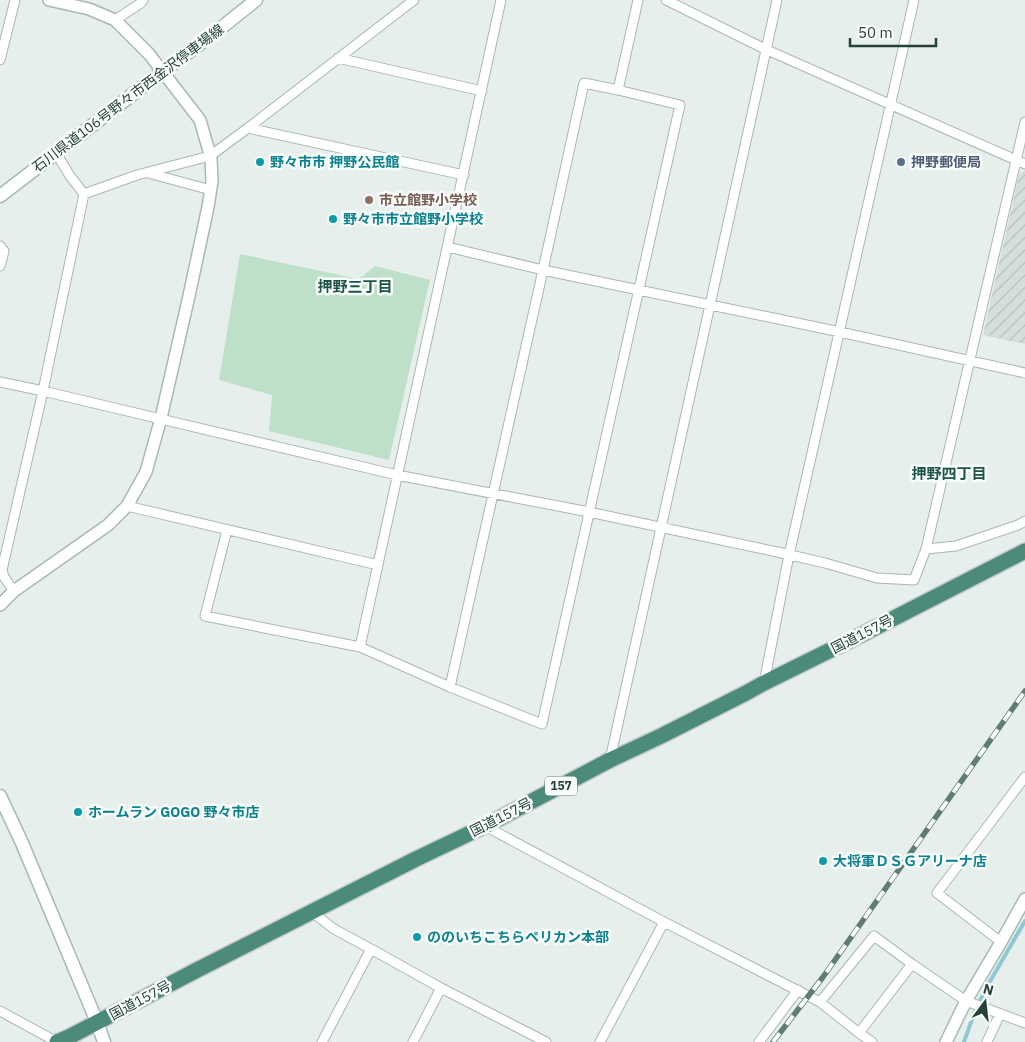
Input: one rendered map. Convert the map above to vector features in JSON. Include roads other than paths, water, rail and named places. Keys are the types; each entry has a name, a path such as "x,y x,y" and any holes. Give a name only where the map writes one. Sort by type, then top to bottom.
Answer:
{"highway":[{"name":"国道157号","path":"57,1042 1025,551"}],"main road":[{"name":"石川県道106号野々市西金沢停車場線","path":"0,196 216,32 248,2"},
{"path":"0,796 22,843 104,1042"}],"street":[{"path":"0,60 15,0"},
{"path":"0,605 14,591 108,525 127,506 146,472 161,418 191,287 212,181 210,156 200,120 149,54 114,20 89,8 49,0"},
{"path":"114,20 143,0"},
{"path":"84,194 147,173 210,156 414,0"},
{"path":"360,647 501,0"},
{"path":"618,90 638,0"},
{"path":"666,0 765,49 1021,162"},
{"path":"610,760 777,0"},
{"path":"764,683 789,555 914,0"},
{"path":"338,58 482,90"},
{"path":"227,530 205,616 360,647 450,687 542,724 680,105 584,83 450,687"},
{"path":"0,382 161,418 397,475 589,512 789,555 877,578 914,580 926,549 970,362 1021,162 1025,122"},
{"path":"248,128 464,175"},
{"path":"14,591 2,576 2,570 43,391 84,194 56,153"},
{"path":"147,173 211,190"},
{"path":"0,246 4,251 0,266"},
{"path":"448,247 543,270 1025,373"},
{"path":"127,506 378,565"},
{"path":"926,549 956,546 1025,521"},
{"path":"1001,942 937,893 1025,777"},
{"path":"485,826 664,922 820,1002 872,1042"},
{"path":"946,1042 1025,899"},
{"path":"312,912 334,929 441,988 546,1042"},
{"path":"600,1042 664,922"},
{"path":"820,1002 874,936 969,1002 1025,1023"},
{"path":"322,1042 371,949"},
{"path":"859,1033 912,964"},
{"path":"413,1042 441,988"},
{"path":"759,1042 798,990"},
{"path":"0,1011 57,1042"},
{"path":"987,1042 1000,1014"}],"waterway":[{"path":"964,1042 985,990 1025,921"}],"railway":[{"path":"773,1042 823,977 1025,691"}],"place":[{"name":"野々市市 押野公民館","path":"260,162"},
{"name":"押野郵便局","path":"901,162"},
{"name":"市立館野小学校","path":"369,200"},
{"name":"野々市市立館野小学校","path":"333,219"},
{"name":"ホームラン GOGO 野々市店","path":"78,812"},
{"name":"大将軍ＤＳＧアリーナ店","path":"823,861"},
{"name":"ののいちこちらペリカン本部","path":"417,937"}],"district":[{"name":"押野三丁目","path":"355,287"},
{"name":"押野四丁目","path":"949,474"}]}
